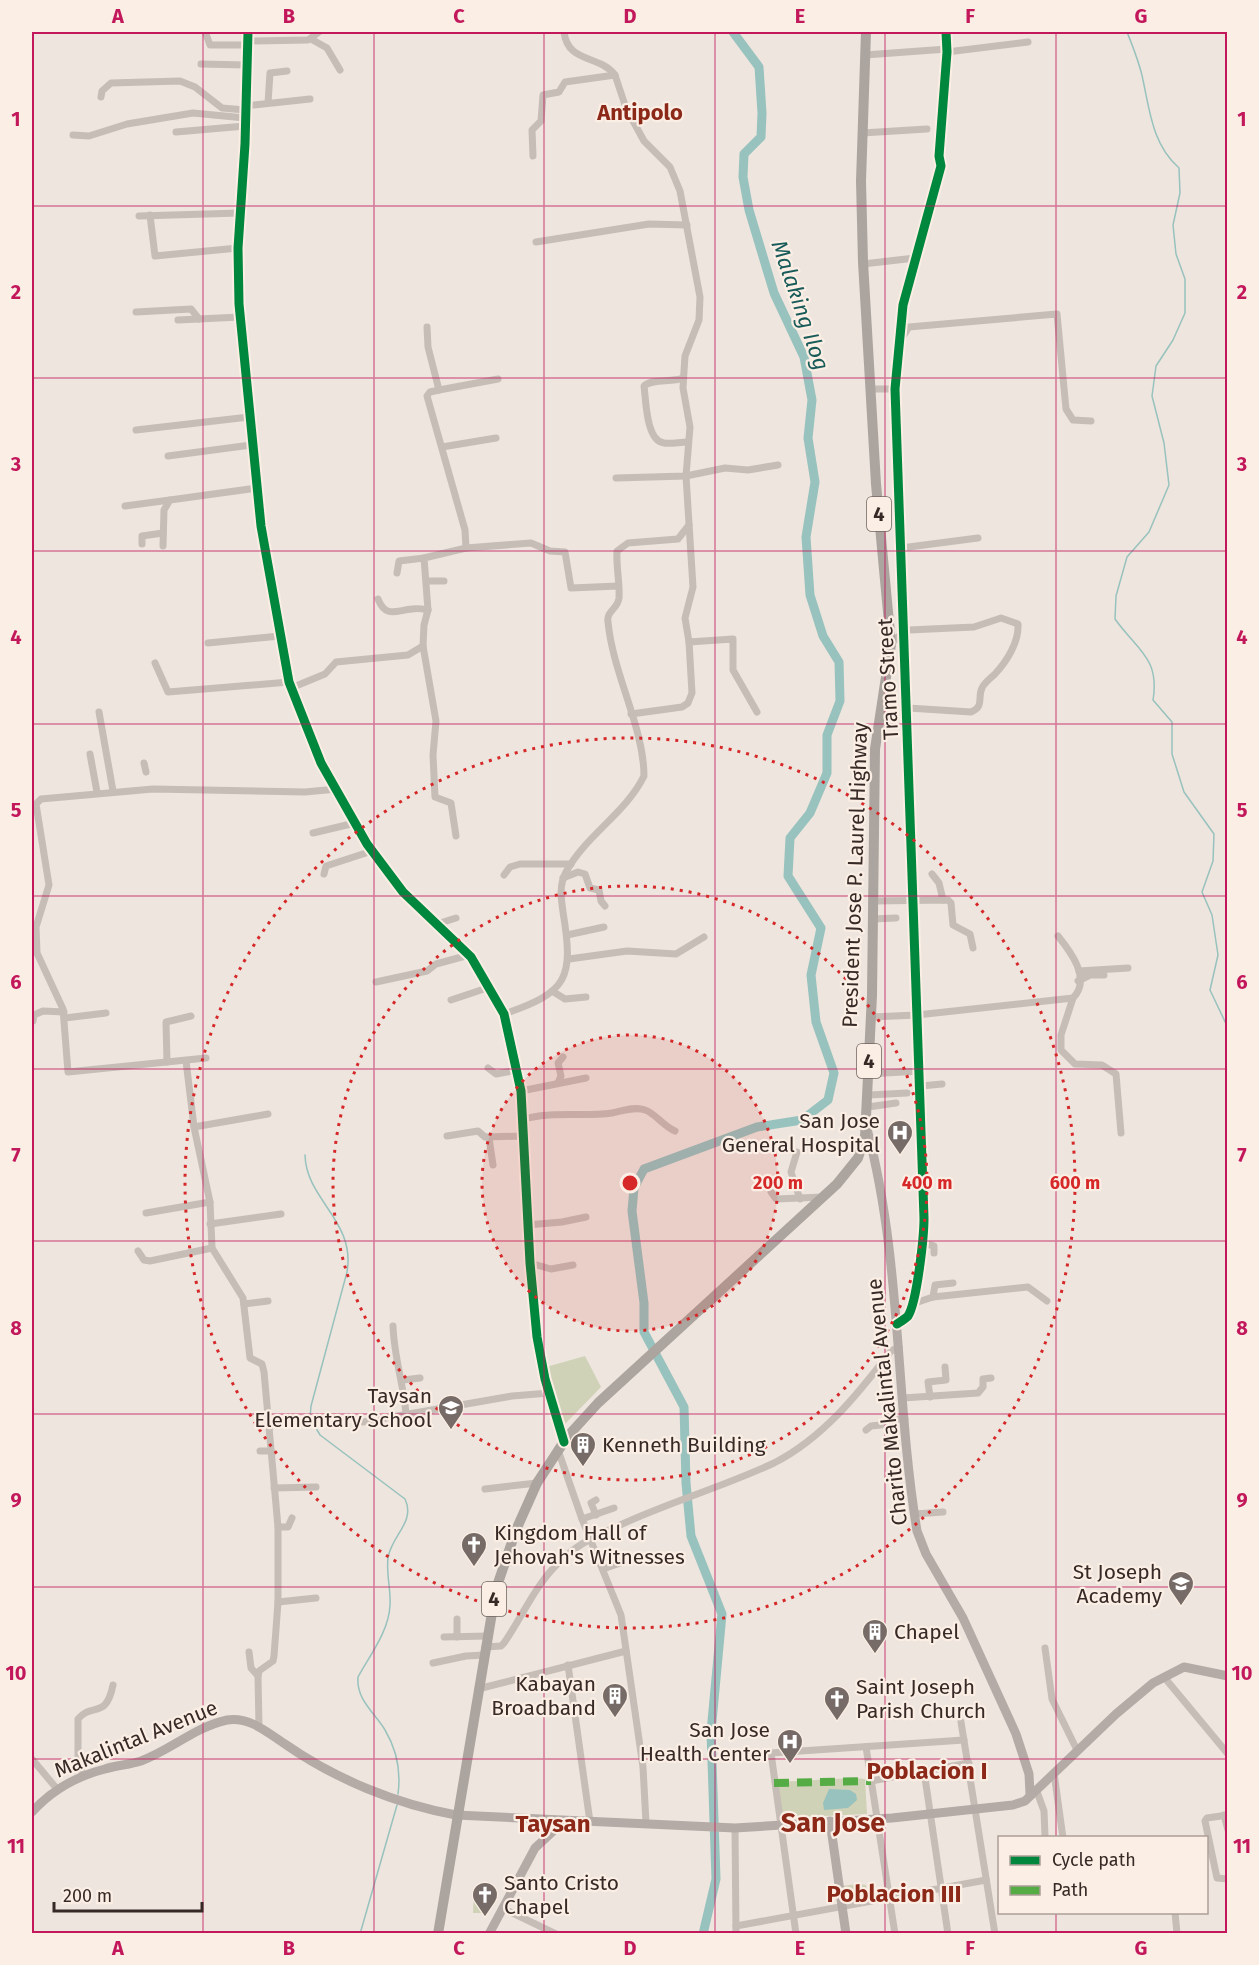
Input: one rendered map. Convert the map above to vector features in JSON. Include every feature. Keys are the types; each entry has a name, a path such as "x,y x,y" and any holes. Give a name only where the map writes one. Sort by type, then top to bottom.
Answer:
{"highway":[{"name":"President Jose P. Laurel Highway","path":"438,1934 456,1815 496,1589 537,1483 561,1446 598,1403 842,1179 858,1158 867,1128 876,739 891,644 876,484 863,264 862,133 866,32"}],"main road":[{"name":"Charito Makalintal Avenue","path":"867,1128 888,1242 915,1514 920,1539 926,1554 963,1618 1016,1734 1033,1791"},
{"name":"Makalintal Avenue","path":"32,1812 57,1789 84,1776 153,1756 197,1731 229,1720 242,1720 259,1727 320,1767 404,1801 456,1815 735,1828 930,1814 1020,1804 1130,1701 1164,1677 1184,1667 1227,1676"},
{"path":"489,1934 535,1848 564,1821"},
{"path":"830,1821 846,1934"}],"street":[{"path":"248,32 238,248 240,317 256,488 290,685 321,763 372,851 403,892 469,955 504,1014 517,1070 524,1119 530,1263 537,1337 561,1446 582,1519 621,1615 643,1767 646,1823"},
{"path":"311,39 319,32"},
{"path":"564,32 565,42 571,51 612,71 626,108 644,141 664,160 673,174 687,225 700,309 699,320 685,356 683,378 690,428 686,476 693,587 685,618 692,693 688,703 682,707 631,714"},
{"name":"Tramo Street","path":"897,1324 906,1317 912,1304 923,1243 915,900 895,389 903,305 940,166 947,51 946,32"},
{"path":"206,34 210,45 311,39 327,48 340,70"},
{"path":"865,56 947,51 1028,42"},
{"path":"201,64 246,65"},
{"path":"268,103 270,73 287,70"},
{"path":"533,156 532,130 542,121 543,95 559,92 565,82 615,75"},
{"path":"100,97 102,91 111,83 180,81 195,87 222,108 245,111"},
{"path":"73,135 85,137 127,124 193,113 245,111 268,103 310,99"},
{"path":"176,132 245,126"},
{"path":"862,133 927,129"},
{"path":"139,216 240,213"},
{"path":"150,216 155,256 238,248"},
{"path":"536,242 649,224 687,225"},
{"path":"863,264 915,258"},
{"path":"136,312 191,309 199,319"},
{"path":"898,345 909,327 1057,314 1066,409 1073,420 1091,421"},
{"path":"178,320 240,317"},
{"path":"427,327 428,347 439,390"},
{"path":"683,378 674,382 651,382 644,386 649,426 656,439 664,443 688,442"},
{"path":"466,548 465,530 428,396 430,392 498,379"},
{"path":"870,389 895,389"},
{"path":"136,430 249,417"},
{"path":"442,447 496,438"},
{"path":"168,456 251,445"},
{"path":"616,478 686,476 725,468 748,470 778,465"},
{"path":"126,506 256,488"},
{"path":"163,546 164,510 170,500"},
{"path":"504,1014 539,1002 552,991 565,973 568,960 561,892 563,878 571,864 624,803 644,776 644,763 616,669 608,622 609,613 618,603 616,555 619,548 628,543 678,539 690,523"},
{"path":"142,544 141,536 164,533"},
{"path":"901,548 978,538"},
{"path":"397,573 399,561 424,558 466,548 531,543 550,551 564,552 571,588 618,586"},
{"path":"424,558 428,610 424,625 423,646 436,721 433,755 435,797 451,803 456,836"},
{"path":"427,581 444,581"},
{"path":"378,599 383,608 391,612 401,613 410,608 428,610"},
{"path":"891,644 904,631 974,627 1001,618 1018,624 1019,632 1006,662 982,687 977,709 971,712 908,708"},
{"path":"208,643 280,636"},
{"path":"689,642 732,639 733,670 757,712"},
{"path":"155,663 168,692 290,685 325,674 336,662 408,655 423,646"},
{"path":"99,712 113,791"},
{"path":"90,754 97,792"},
{"path":"144,763 147,789"},
{"path":"206,1058 70,1073 64,1015 37,953 36,927 49,885 36,804 40,800 97,792 147,789 305,792 337,789"},
{"path":"313,833 355,823"},
{"path":"324,874 326,866 372,851"},
{"path":"504,875 510,867 520,864 571,864"},
{"path":"563,878 578,872 585,874 590,888 599,890 601,901 605,906"},
{"path":"932,874 939,883 943,900"},
{"path":"872,901 943,900 951,903 954,927 970,934 973,948"},
{"path":"437,924 456,918"},
{"path":"872,919 896,918"},
{"path":"567,935 604,927"},
{"path":"1058,936 1076,959 1079,971 1078,992 1073,998 1061,1035 1061,1050 1075,1064 1102,1065 1116,1074 1121,1133"},
{"path":"568,960 627,951 676,954 704,937"},
{"path":"376,982 427,971 436,964 469,955"},
{"path":"1079,971 1128,968"},
{"path":"1078,981 1090,975 1104,975"},
{"path":"451,1000 490,987"},
{"path":"552,991 565,999 586,997"},
{"path":"871,1017 918,1015 1073,998"},
{"path":"33,1021 39,1012 64,1015 106,1013"},
{"path":"167,1062 166,1022 191,1016"},
{"path":"558,1083 561,1076 558,1063 563,1057"},
{"path":"186,1060 194,1126 210,1202 212,1248 230,1275 244,1304 250,1358 262,1365 278,1527 278,1602 273,1661 259,1671 258,1676 259,1727"},
{"path":"488,1068 496,1074 517,1070"},
{"path":"868,1074 920,1071"},
{"path":"521,1091 586,1078"},
{"path":"921,1086 942,1084"},
{"path":"869,1095 907,1093"},
{"path":"868,1107 896,1103"},
{"path":"524,1119 538,1115 586,1115 644,1109 661,1124 675,1131"},
{"path":"194,1126 268,1114"},
{"path":"447,1136 478,1131 483,1137 524,1136"},
{"path":"489,1137 493,1165"},
{"path":"797,1152 791,1172 800,1198"},
{"path":"771,1192 775,1199 823,1197"},
{"path":"146,1213 210,1202"},
{"path":"210,1224 281,1215"},
{"path":"528,1225 586,1217"},
{"path":"923,1243 934,1246 934,1253"},
{"path":"138,1251 144,1260 150,1261 212,1248"},
{"path":"530,1263 551,1269 573,1265"},
{"path":"933,1297 935,1285 953,1283"},
{"path":"912,1304 933,1297 1028,1287 1047,1300"},
{"path":"244,1304 268,1301"},
{"path":"393,1326 390,1353 403,1380 405,1413"},
{"path":"444,1637 457,1637 485,1646 501,1646 543,1580 567,1555 590,1539 663,1506 775,1462 813,1438 842,1412 891,1351 899,1347"},
{"path":"930,1397 928,1382 946,1380 945,1367"},
{"path":"403,1380 420,1378"},
{"path":"903,1398 978,1393 981,1391 983,1379 991,1378"},
{"path":"363,1422 405,1413 550,1393"},
{"path":"866,1430 872,1426 890,1424 893,1419 905,1419"},
{"path":"260,1451 271,1450"},
{"path":"485,1489 537,1483"},
{"path":"274,1488 316,1487"},
{"path":"596,1500 591,1503 596,1515"},
{"path":"582,1519 614,1508"},
{"path":"915,1514 943,1512"},
{"path":"278,1527 288,1527 292,1518"},
{"path":"603,1569 626,1561"},
{"path":"278,1602 315,1598"},
{"path":"457,1619 457,1637"},
{"path":"433,1663 466,1656 485,1646"},
{"path":"1046,1648 1052,1699 1077,1750"},
{"path":"478,1689 626,1651"},
{"path":"249,1652 251,1668 258,1676"},
{"path":"568,1665 590,1822"},
{"path":"1164,1677 1227,1754"},
{"path":"84,1776 78,1759 78,1719 102,1708 109,1702 113,1685"},
{"path":"961,1722 995,1934"},
{"path":"796,1934 771,1754 964,1740"},
{"path":"866,1747 895,1934"},
{"path":"32,1759 57,1789"},
{"path":"871,1781 969,1763"},
{"path":"924,1771 948,1934"},
{"path":"1054,1773 1063,1836"},
{"path":"1033,1791 1044,1811 1045,1836"},
{"path":"1227,1830 1226,1815 1208,1818 1205,1821 1217,1878 1227,1879"},
{"path":"735,1828 736,1930 793,1915 986,1880"},
{"path":"502,1908 556,1934"},
{"path":"1175,1914 1177,1934"}],"green space":[{"path":"585,1356 601,1387 563,1426 546,1367"},
{"path":"865,1779 867,1814 782,1818 777,1782"},
{"path":"866,1885 868,1898 846,1901 842,1886"},
{"path":"474,1891 486,1892 486,1913 473,1913"}],"water":[{"path":"829,1789 850,1790 856,1794 857,1800 848,1808 824,1810 823,1803"}],"waterway":[{"name":"Malaking Ilog","path":"703,1934 716,1879 711,1732 722,1614 691,1536 686,1483 684,1407 644,1332 644,1303 632,1211 634,1188 644,1169 757,1127 802,1120 828,1100 834,1073 816,1022 811,975 821,928 788,876 790,838 810,813 827,773 827,735 840,701 839,662 823,636 810,595 806,537 815,482 808,438 812,400 804,357 774,293 749,210 743,177 744,154 761,137 759,67 733,32"},
{"path":"1127,32 1140,68 1158,139 1170,159 1179,168 1180,193 1173,225 1176,254 1185,279 1185,313 1173,340 1156,366 1152,396 1164,443 1169,485 1149,532 1127,557 1116,596 1115,619 1150,664 1153,674 1153,700 1172,722 1172,754 1184,792 1214,834 1213,861 1202,892 1212,915 1218,955 1210,990 1228,1028"},
{"path":"305,1155 307,1171 313,1185 338,1224 348,1254 347,1272 311,1406 310,1418 320,1435 405,1499 408,1507 405,1522 393,1543 388,1558 389,1615 378,1642 358,1677 363,1699 393,1745 399,1778 398,1794"},
{"path":"360,1934 397,1805"}],"marked path":[{"path":"774,1783 871,1781"}],"cycle path":[{"path":"248,32 245,144 238,248 239,304 261,526 289,682 321,763 367,844 403,892 471,957 504,1014 521,1091 530,1263 537,1337 545,1379 564,1442"},
{"path":"897,1324 908,1316 911,1309 917,1284 924,1218 895,389 903,305 941,166 939,156 947,52 946,32"}],"place":[{"name":"San Jose General Hospital","path":"900,1156"},
{"name":"Taysan Elementary School","path":"451,1431"},
{"name":"Kenneth Building","path":"583,1468"},
{"name":"Kingdom Hall of Jehovah's Witnesses","path":"474,1568"},
{"name":"St Joseph Academy","path":"1181,1607"},
{"name":"Chapel","path":"875,1655"},
{"name":"Kabayan Broadband","path":"615,1719"},
{"name":"Saint Joseph Parish Church","path":"837,1722"},
{"name":"San Jose Health Center","path":"790,1765"},
{"name":"Santo Cristo Chapel","path":"485,1918"}],"district":[{"name":"Antipolo","path":"640,112"},
{"name":"Poblacion I","path":"927,1771"},
{"name":"San Jose","path":"833,1823"},
{"name":"Taysan","path":"553,1824"},
{"name":"Poblacion III","path":"894,1894"}]}
